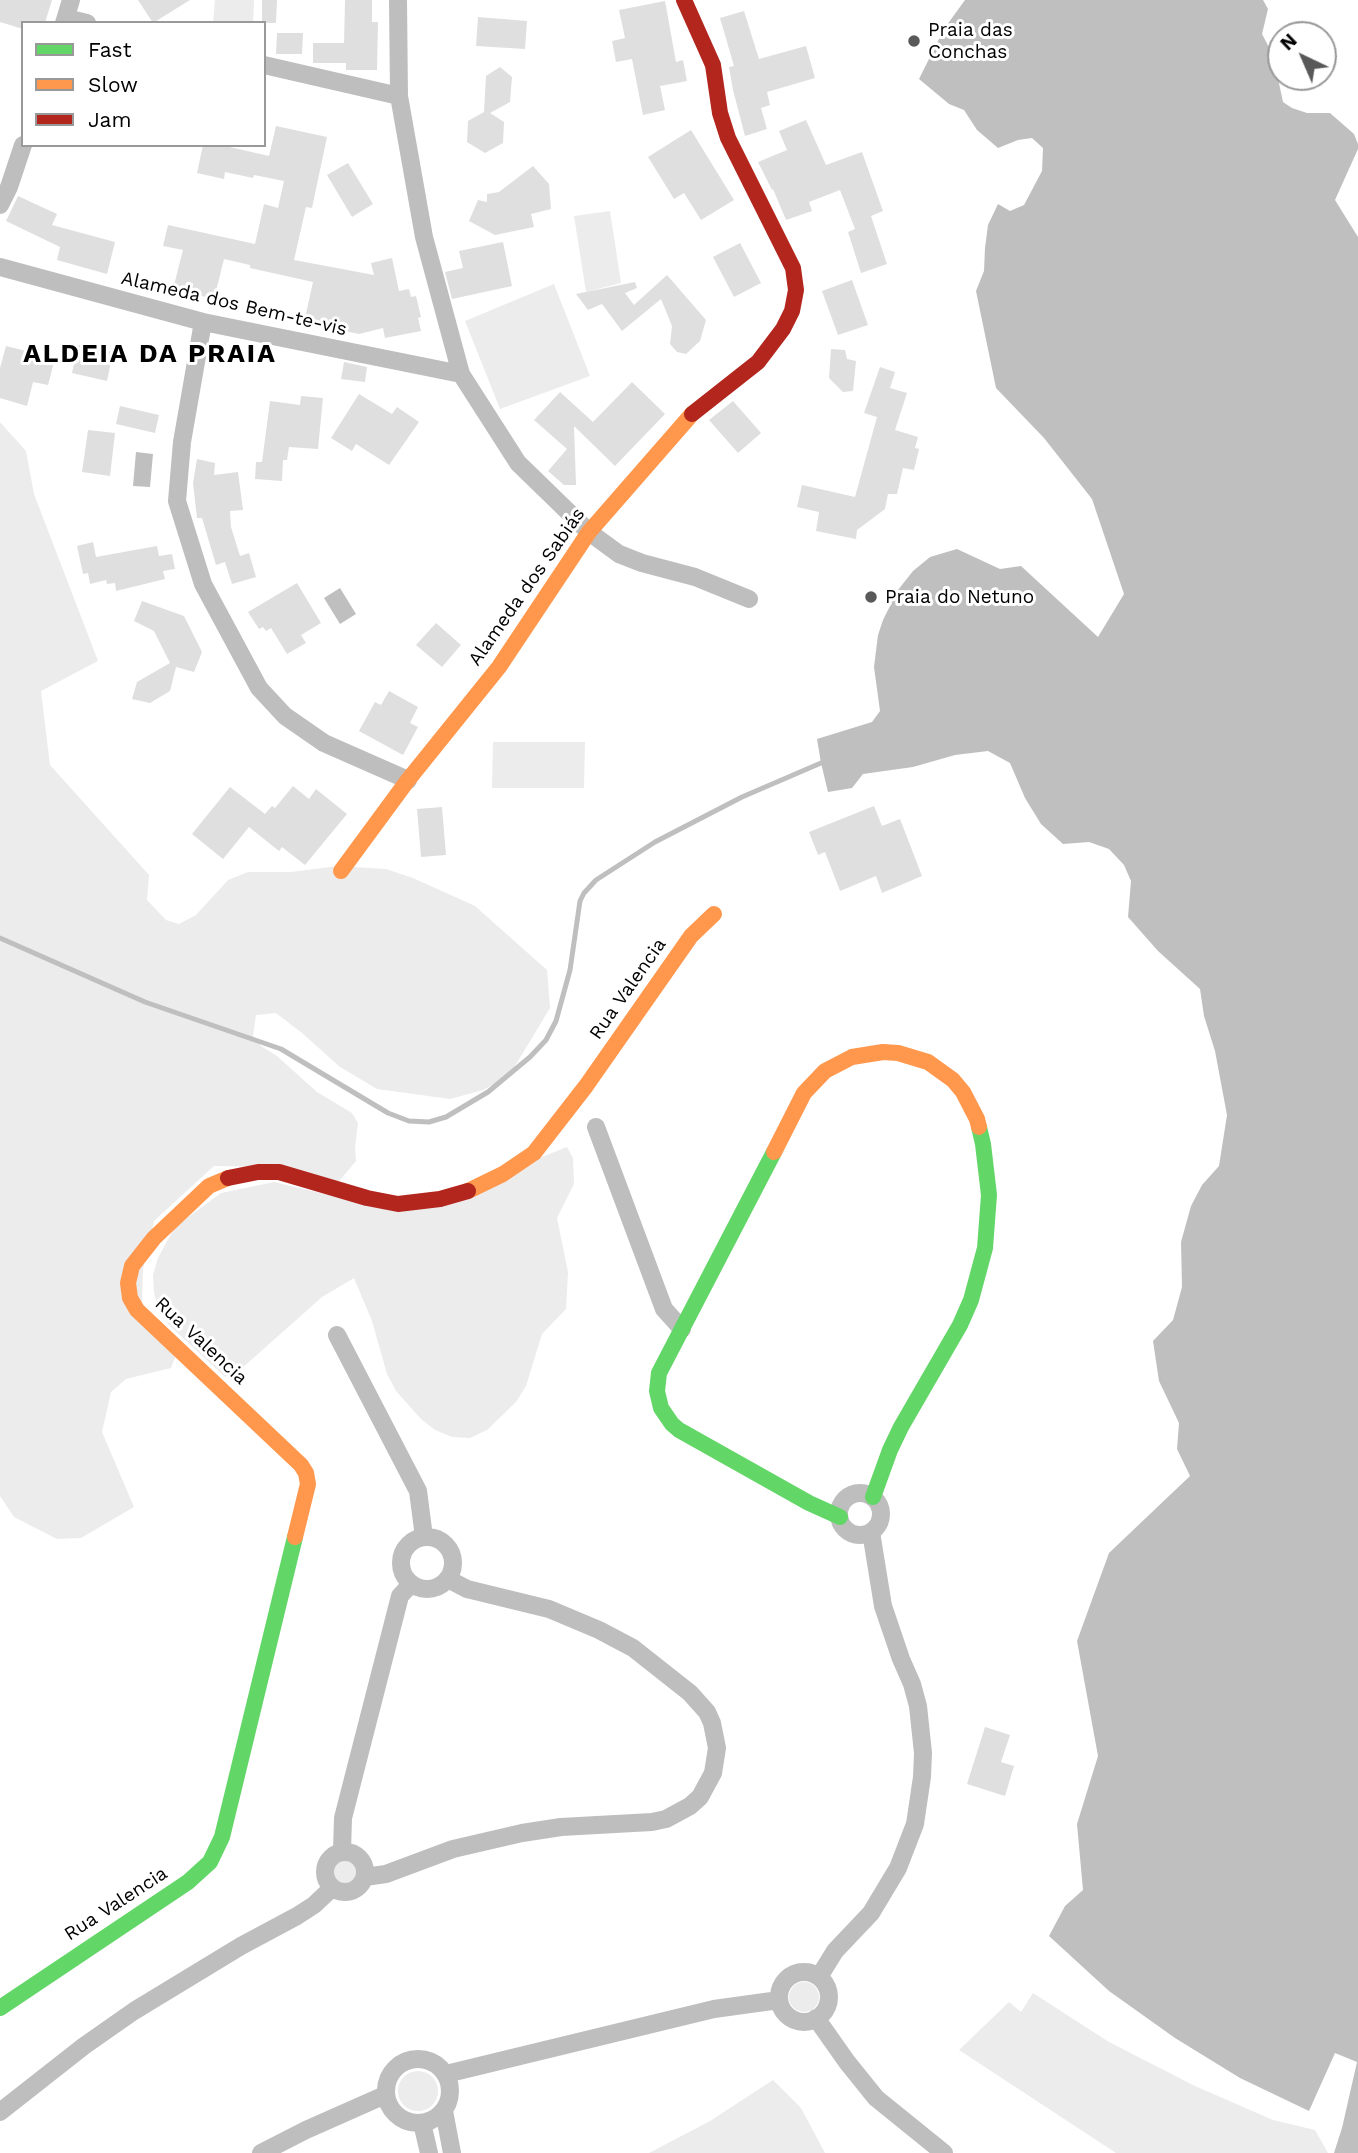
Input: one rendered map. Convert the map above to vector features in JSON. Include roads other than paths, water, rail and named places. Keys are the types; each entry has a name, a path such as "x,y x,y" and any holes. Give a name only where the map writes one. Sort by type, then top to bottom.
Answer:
{"street":[{"path":"398,0 399,96 424,237 461,374 517,463 589,532 619,554 695,577 749,599"},
{"name":"Alameda dos Sabiás","path":"341,871 408,780 499,667 589,532 693,413 758,362 783,329 792,311 796,290 793,268 728,138 720,113 713,65 684,0"},
{"path":"67,13 83,21"},
{"path":"266,65 399,96"},
{"path":"0,205 22,147"},
{"name":"Alameda dos Bem-te-vis","path":"0,267 203,322 461,374"},
{"path":"203,322 182,442 177,501 203,584 259,688 285,716 324,743 408,780"},
{"name":"Rua Valencia","path":"0,2008 188,1882 211,1862 222,1837 308,1484 301,1465 137,1310 130,1298 128,1283 132,1266 154,1238 191,1201 209,1186 232,1177 258,1172 279,1172 367,1198 398,1204 440,1199 477,1188 503,1174 534,1153 586,1086 691,936 714,914"},
{"path":"840,1517 809,1503 679,1430 661,1408 657,1382 659,1373 804,1093 825,1071 852,1057 898,1052 928,1062 953,1080 971,1105 983,1144 989,1195 985,1248 971,1300 960,1325 901,1427 873,1497"},
{"path":"596,1127 664,1309 682,1329"},
{"path":"337,1335 418,1491 424,1537"},
{"path":"866,1494 873,1497 878,1504 881,1519 871,1532 863,1535 848,1531 840,1517 840,1509 850,1496 866,1494"},
{"path":"819,1977 835,1951 871,1913 898,1868 915,1824 922,1777 918,1706 883,1606 871,1532"},
{"path":"424,1537 443,1542 450,1550 453,1560 448,1579 431,1589 411,1584 401,1567 407,1548 424,1537"},
{"path":"365,1877 386,1874 453,1849 522,1833 666,1819 690,1806 700,1797 713,1773 717,1748 707,1712 690,1693 633,1648 549,1609 467,1589 448,1579"},
{"path":"342,1851 343,1818 400,1595 411,1584"},
{"path":"342,1851 357,1855 365,1869 365,1877 355,1889 339,1892 327,1882 325,1867 328,1859 342,1851"},
{"path":"0,2112 134,2011 241,1946 297,1916 332,1888"},
{"path":"801,1972 819,1977 826,1984 829,1994 824,2012 807,2021 789,2017 782,2010 779,2000 784,1982 801,1972"},
{"path":"446,2074 714,2008 779,2000"},
{"path":"816,2018 876,2098 944,2153"},
{"path":"413,2058 426,2059 438,2065 446,2074 450,2086 449,2099 443,2111 434,2119 409,2123 398,2117 389,2107 385,2095 386,2082 392,2071 401,2063 413,2058"},
{"path":"261,2153 330,2118 385,2095"},
{"path":"443,2111 452,2153"},
{"path":"422,2123 429,2153"}],"waterway":[{"path":"0,938 145,1002 281,1049 388,1113 409,1121 429,1122 446,1117 488,1092 546,1040 556,1021 570,970 580,901 596,880 655,842 742,797 821,763"}],"place":[{"name":"Praia das Conchas","path":"914,41"},
{"name":"Praia do Netuno","path":"871,597"}],"district":[{"name":"ALDEIA DA PRAIA","path":"150,354"}]}
